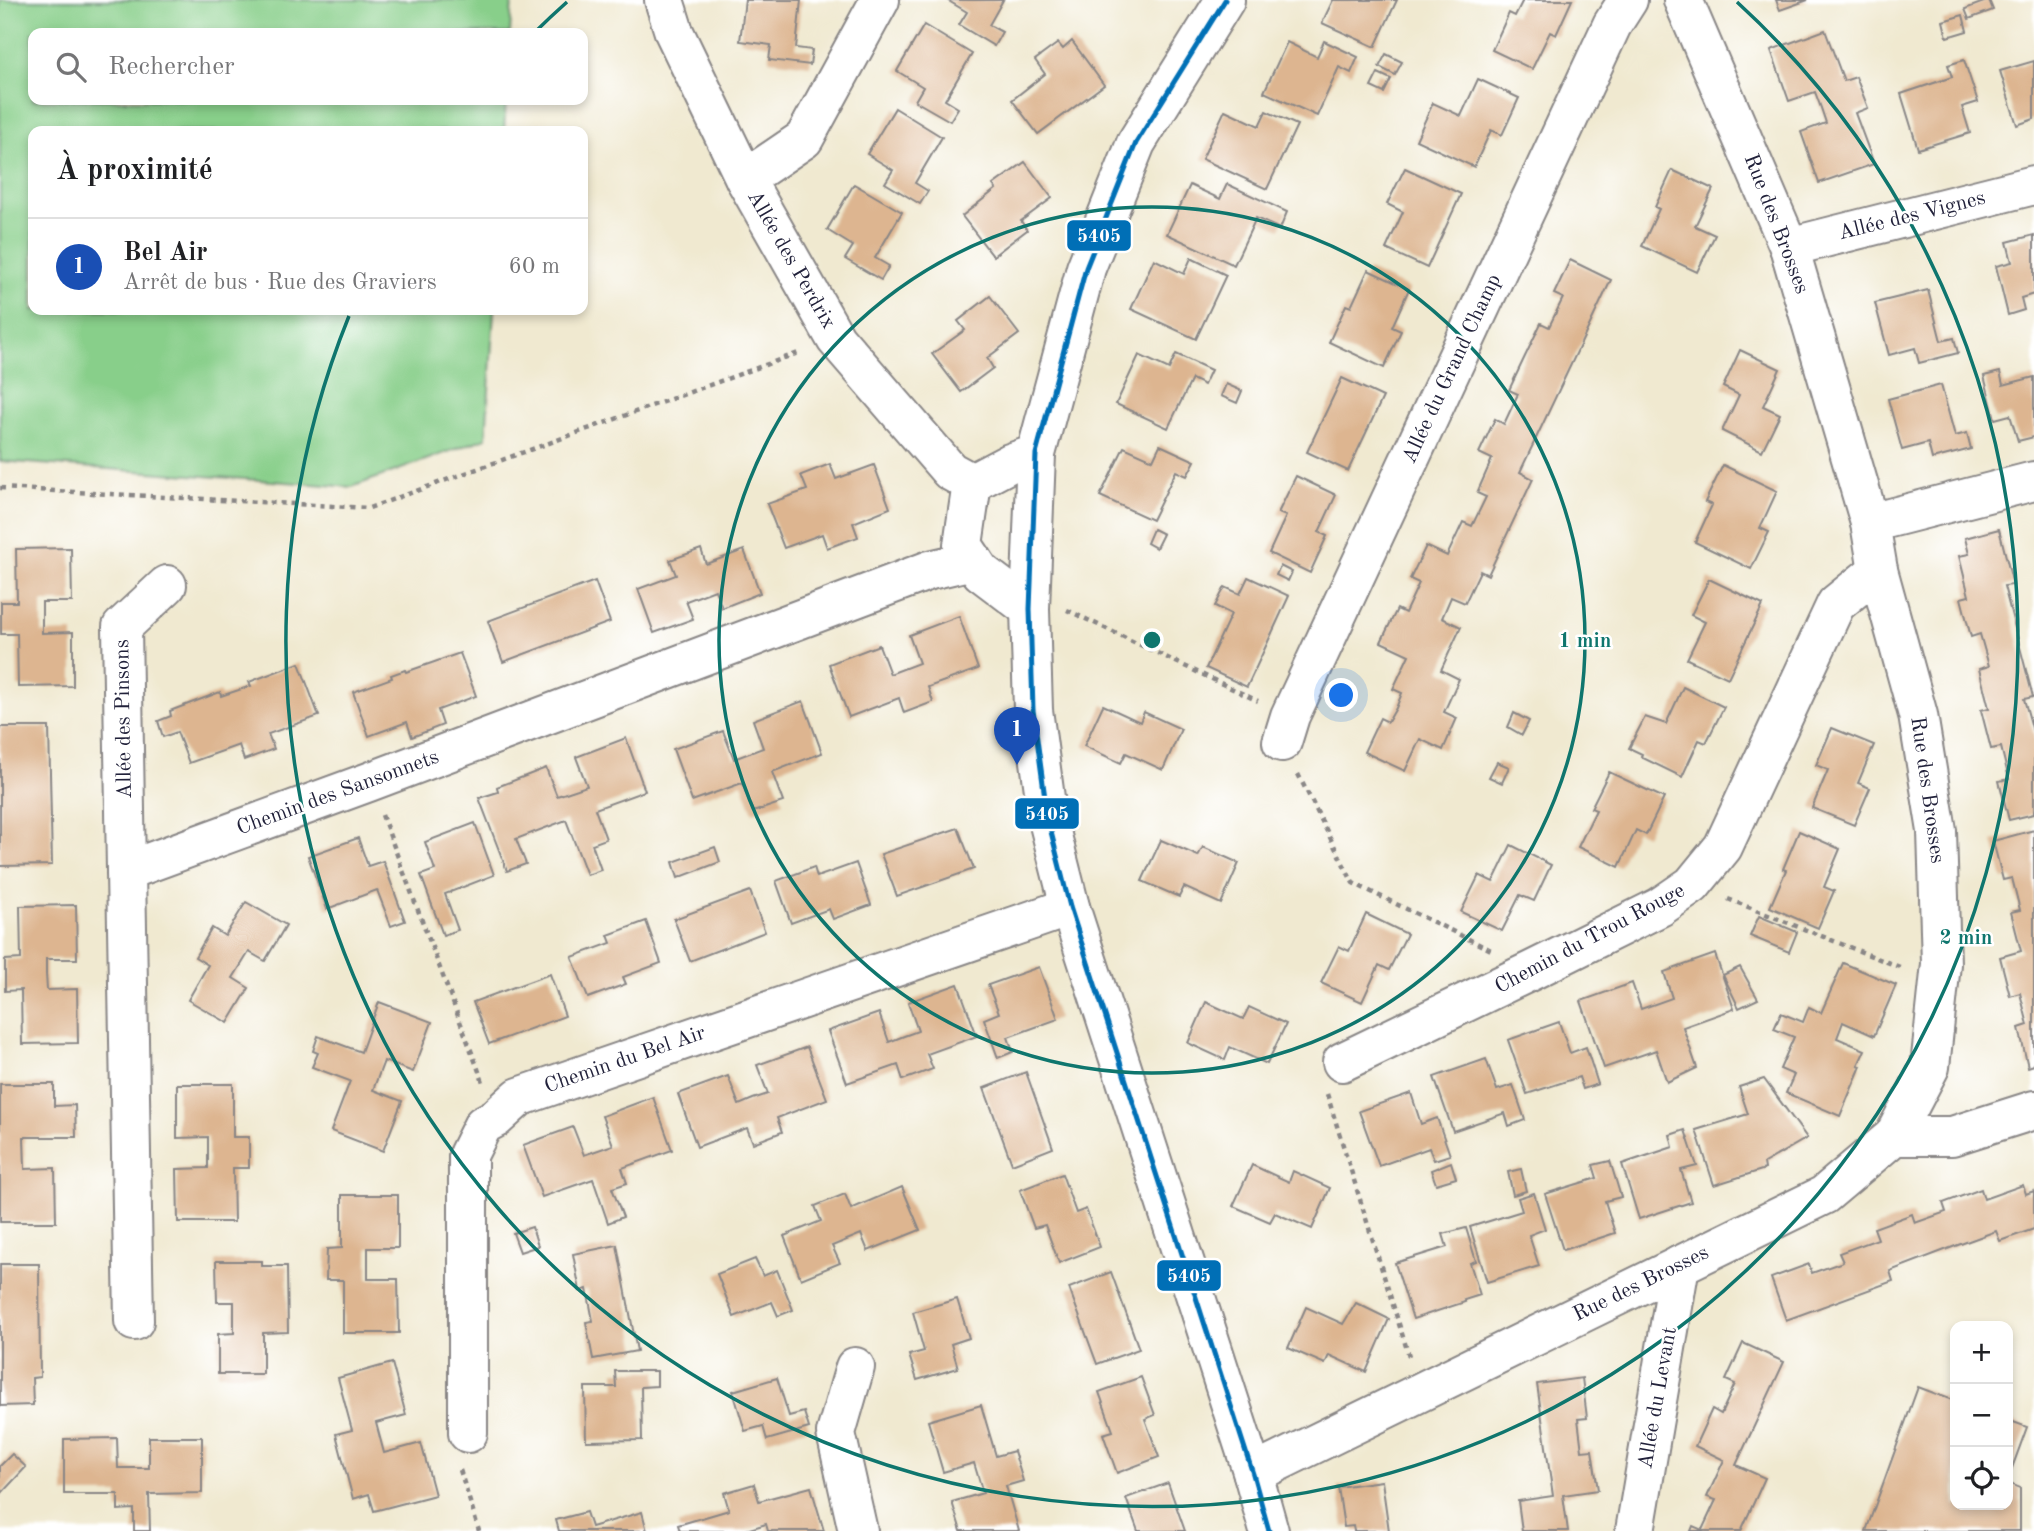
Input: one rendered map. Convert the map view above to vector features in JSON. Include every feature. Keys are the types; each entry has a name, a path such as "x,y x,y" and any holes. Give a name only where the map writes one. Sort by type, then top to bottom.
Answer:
{"street":[{"name":"Allée des Perdrix","path":"664,0 674,32 745,179 836,339 950,471 972,482"},
{"path":"745,179 804,139 880,0"},
{"path":"1225,0 1136,143 1086,268 1036,454 1030,609 1033,710 1048,820 1070,907 1269,1531"},
{"name":"Allée du Grand Champ","path":"1286,729 1606,38 1628,0"},
{"name":"Rue des Brosses","path":"1253,1474 1824,1195 1894,1136 1930,1067 1941,964 1937,831 1918,715 1878,570 1870,523 1789,247 1683,0"},
{"name":"Allée des Vignes","path":"1789,247 2034,184"},
{"path":"1030,609 981,572 963,545 972,482 1010,463 1036,454"},
{"path":"1870,523 2034,481"},
{"name":"Chemin des Sansonnets","path":"126,871 930,570 973,561"},
{"name":"Chemin du Trou Rouge","path":"1342,1062 1660,907 1692,885 1723,847 1836,604 1878,570"},
{"name":"Allée des Pinsons","path":"126,871 122,627 167,586"},
{"path":"126,871 134,1321"},
{"name":"Chemin du Bel Air","path":"468,1433 468,1155 483,1125 496,1118 519,1097 1070,907"},
{"path":"1894,1136 1952,1136 2034,1110"},
{"name":"Allée du Levant","path":"1635,1531 1680,1265"},
{"path":"855,1367 836,1433 858,1531"}],"path":[{"path":"0,488 369,508 836,339"},
{"path":"1030,609 1054,604 1286,729 1353,883 1533,970"},
{"path":"369,782 496,1118"},
{"path":"1692,885 1939,983"},
{"path":"1342,1062 1326,1095 1420,1392"},
{"path":"468,1433 457,1459 479,1531"}],"green space":[{"path":"0,0 512,0 510,28 28,28 28,105 506,105 504,126 28,126 28,315 494,315 486,438 352,487 0,461"}],"building":[{"path":"745,0 801,0 796,48 812,50 810,65 769,60 771,45 740,41"},
{"path":"947,0 1003,0 989,25 1002,32 994,46 959,25 967,12"},
{"path":"1333,0 1397,0 1375,47 1322,23"},
{"path":"1523,0 1572,0 1556,35 1550,32 1532,69 1492,50 1509,13 1515,16"},
{"path":"1776,0 1808,0 1780,10"},
{"path":"1989,0 1993,10 1969,19 1965,9"},
{"path":"1963,15 1967,31 1947,37 1943,21"},
{"path":"924,25 972,54 945,100 958,108 950,121 915,101 923,87 897,71"},
{"path":"1825,30 1844,81 1856,77 1868,108 1855,113 1874,164 1819,183 1801,132 1826,123 1821,108 1815,92 1789,101 1771,50"},
{"path":"1072,41 1104,85 1038,134 1012,100 1045,74 1035,60 1058,43 1063,49"},
{"path":"1324,41 1358,57 1351,73 1339,67 1317,116 1264,92 1287,42 1317,57"},
{"path":"1386,54 1402,62 1395,75 1379,67"},
{"path":"1964,60 1978,102 1962,107 1970,133 1918,149 1901,94 1952,77 1948,65"},
{"path":"2034,61 2034,119 2017,125 2000,71"},
{"path":"1378,73 1391,79 1384,93 1371,87"},
{"path":"1478,79 1519,98 1502,135 1491,130 1474,167 1416,140 1433,103 1461,116"},
{"path":"895,108 942,137 915,183 928,191 920,204 885,183 893,170 867,154"},
{"path":"1225,110 1259,126 1266,111 1297,125 1267,189 1202,159"},
{"path":"1025,162 1052,198 1021,221 1027,230 993,256 962,216 996,189 993,185"},
{"path":"1405,168 1461,194 1427,268 1386,249 1403,212 1387,204"},
{"path":"1672,170 1713,189 1695,226 1715,235 1697,272 1642,246 1659,209 1655,207"},
{"path":"854,184 902,212 875,258 889,266 881,280 845,259 853,246 827,230"},
{"path":"1227,184 1287,212 1280,229 1256,218 1234,265 1167,234 1190,185 1220,199"},
{"path":"2034,235 2034,294 2021,298 2024,310 2008,315 1996,266 2012,262 2007,242"},
{"path":"1191,258 1226,275 1196,339 1131,309 1154,259 1184,274"},
{"path":"1570,260 1611,280 1520,472 1533,479 1488,575 1480,571 1465,603 1451,597 1442,618 1461,627 1441,670 1459,679 1444,712 1457,718 1443,750 1420,739 1405,771 1364,752 1380,718 1388,722 1396,708 1402,693 1393,689 1409,655 1381,642 1397,609 1405,613 1419,583 1410,579 1426,546 1447,556 1463,522 1472,526 1486,497 1477,493 1492,459 1479,453 1495,419 1504,424 1518,394 1509,390 1541,323 1549,327 1563,298 1554,294"},
{"path":"1368,270 1409,289 1392,327 1401,331 1384,368 1329,342 1346,305 1351,307"},
{"path":"1928,290 1941,341 1954,338 1958,353 1919,363 1915,348 1889,355 1875,303"},
{"path":"990,296 1019,334 987,358 993,368 961,392 932,354 965,330 958,321"},
{"path":"1740,350 1780,369 1763,406 1780,414 1762,451 1722,431 1739,395 1723,387"},
{"path":"1176,354 1211,370 1204,385 1192,379 1168,428 1116,404 1139,355 1169,369"},
{"path":"2000,372 2003,385 2034,377 2034,437 2018,441 2010,415 1995,419 1984,376"},
{"path":"1342,378 1383,397 1348,471 1307,452"},
{"path":"1226,384 1242,391 1237,403 1221,396"},
{"path":"1941,385 1955,436 1967,433 1971,449 1932,459 1928,443 1902,450 1888,399"},
{"path":"1160,445 1195,461 1187,476 1176,471 1152,520 1100,496 1124,447 1153,460"},
{"path":"830,464 836,479 874,465 890,508 853,523 858,537 827,548 822,534 784,548 767,504 807,490 801,475"},
{"path":"1723,465 1777,491 1760,528 1769,532 1751,569 1695,542 1712,505 1705,502"},
{"path":"1296,476 1336,495 1319,532 1327,536 1310,573 1269,553 1286,516 1278,513"},
{"path":"1153,529 1163,534 1156,548 1147,543"},
{"path":"1999,529 2013,585 2004,586 2033,697 2024,699 2034,735 2034,814 2009,820 1999,781 2009,779 2001,747 1991,749 1981,710 1989,708 1979,669 1989,666 1980,634 1971,637 1961,598 1969,596 1959,556 1969,554 1965,538"},
{"path":"71,548 72,602 42,602 42,633 73,632 73,686 18,687 17,634 1,634 1,602 17,602 16,549"},
{"path":"701,549 706,564 744,550 760,593 722,608 715,590 686,601 693,619 654,633 638,589 676,575 670,560"},
{"path":"1280,566 1292,572 1288,581 1276,575"},
{"path":"1248,577 1289,596 1247,687 1206,668 1231,614 1215,606 1225,587 1240,594"},
{"path":"1709,579 1763,605 1728,678 1687,659 1705,622 1691,615"},
{"path":"595,581 610,622 503,662 488,621"},
{"path":"959,616 978,669 928,687 933,702 904,713 899,698 849,717 829,664 879,645 890,674 919,663 909,635"},
{"path":"460,653 476,696 438,710 443,725 412,737 407,722 369,736 353,692 392,678 391,675"},
{"path":"299,663 319,716 268,734 274,749 244,760 239,745 189,763 177,732 163,737 158,721 171,716 170,711 220,692 221,696 251,686 249,682"},
{"path":"1683,687 1724,707 1706,743 1699,740 1682,777 1641,757 1642,754 1629,748 1645,717 1666,724"},
{"path":"803,701 822,753 772,772 783,802 753,812 742,783 692,801 673,749 723,731 734,759 763,748 753,720"},
{"path":"1103,705 1140,722 1144,712 1181,729 1163,770 1126,753 1121,763 1084,746"},
{"path":"1514,713 1529,721 1522,735 1508,727"},
{"path":"0,727 49,727 52,865 0,866"},
{"path":"1832,728 1874,745 1858,783 1870,788 1854,825 1812,808 1828,770 1816,765"},
{"path":"626,738 645,791 595,809 606,839 592,844 601,870 587,875 566,820 516,839 526,864 507,871 479,798 498,792 497,787 546,768 557,796 587,786 576,757"},
{"path":"1497,762 1509,767 1502,783 1489,777"},
{"path":"1609,772 1664,798 1646,835 1636,830 1619,867 1578,847 1596,810 1591,808"},
{"path":"475,823 494,875 445,894 458,930 443,935 421,875 435,870 425,842"},
{"path":"958,828 974,869 897,896 881,854"},
{"path":"2034,830 2034,1065 2028,1067 2019,1028 2028,1025 2020,993 2010,996 2000,957 2021,951 2011,912 2020,910 2012,878 2003,880 1993,841"},
{"path":"1799,831 1840,849 1824,887 1834,891 1818,928 1770,907"},
{"path":"358,838 368,866 383,861 405,921 391,926 377,890 327,909 308,856"},
{"path":"1161,840 1198,856 1203,847 1239,863 1221,904 1184,887 1179,897 1142,881"},
{"path":"1511,845 1551,865 1534,901 1520,895 1502,931 1461,912 1479,875 1493,882"},
{"path":"715,847 720,862 678,878 673,862"},
{"path":"856,863 871,905 833,919 829,909 791,923 776,881 814,867 817,877"},
{"path":"750,891 765,932 690,961 674,919"},
{"path":"246,902 286,925 265,961 249,952 233,978 249,988 228,1023 188,1000 208,965 195,957 212,928 225,936"},
{"path":"76,905 77,959 46,959 46,974 47,990 77,989 78,1043 22,1044 21,990 5,991 5,960 21,959 20,906"},
{"path":"1366,914 1407,934 1389,970 1379,965 1362,1002 1321,983 1339,946 1349,951"},
{"path":"1759,916 1797,932 1789,952 1750,936"},
{"path":"646,921 661,963 623,977 626,984 588,998 572,957 611,943 608,935"},
{"path":"1715,954 1734,1009 1683,1027 1697,1068 1667,1082 1656,1050 1604,1068 1581,1001 1632,983 1641,1009 1672,998 1664,972"},
{"path":"1843,963 1896,985 1874,1036 1843,1022 1837,1038 1865,1050 1840,1116 1786,1093 1794,1075 1780,1069 1794,1037 1774,1029 1781,1013 1803,1022 1809,1007 1821,1013"},
{"path":"1039,967 1058,1019 1008,1037 1013,1052 998,1058 984,1019 999,1013 988,985"},
{"path":"1740,967 1758,999 1739,1008 1723,975"},
{"path":"550,974 565,1016 489,1044 473,1002"},
{"path":"958,984 977,1036 927,1054 933,1069 903,1080 898,1065 847,1083 828,1031 879,1013 889,1042 918,1031 908,1002"},
{"path":"379,1002 432,1022 413,1072 384,1061 373,1090 402,1101 383,1151 331,1131 350,1081 312,1067 318,1053 313,1051 318,1036 361,1052"},
{"path":"1206,1002 1243,1019 1249,1007 1286,1024 1267,1064 1230,1047 1225,1060 1188,1043"},
{"path":"1559,1022 1570,1053 1586,1047 1598,1084 1583,1089 1579,1077 1527,1094 1508,1040"},
{"path":"807,1047 827,1099 777,1118 782,1132 753,1143 747,1128 697,1147 678,1094 728,1076 739,1105 768,1094 757,1065"},
{"path":"1486,1059 1497,1090 1513,1085 1525,1120 1509,1126 1505,1113 1453,1131 1434,1077"},
{"path":"1026,1072 1053,1148 1012,1164 984,1088"},
{"path":"1764,1079 1807,1138 1764,1163 1765,1169 1714,1185 1696,1130 1748,1114 1739,1087"},
{"path":"0,1084 54,1084 54,1106 75,1105 76,1137 24,1137 25,1169 55,1168 56,1222 0,1222"},
{"path":"177,1084 233,1084 233,1137 249,1137 249,1168 233,1168 234,1222 178,1222 177,1169 208,1168 208,1137 177,1138"},
{"path":"1411,1093 1421,1124 1437,1118 1450,1155 1434,1160 1429,1148 1379,1166 1359,1111"},
{"path":"653,1097 672,1150 622,1168 627,1183 612,1188 623,1217 608,1223 593,1179 542,1197 523,1145 573,1127 584,1155 613,1145 602,1116"},
{"path":"1685,1130 1697,1166 1681,1170 1691,1202 1639,1219 1622,1164 1673,1147 1670,1135"},
{"path":"1610,1161 1621,1197 1605,1201 1615,1233 1563,1250 1545,1194 1597,1178 1593,1165"},
{"path":"1451,1162 1456,1178 1436,1184 1431,1170"},
{"path":"1252,1165 1289,1182 1293,1171 1330,1188 1312,1229 1275,1213 1270,1222 1233,1206"},
{"path":"1521,1169 1526,1191 1513,1195 1508,1172"},
{"path":"1062,1174 1076,1213 1086,1209 1100,1247 1059,1263 1045,1225 1034,1228 1020,1190"},
{"path":"2023,1185 2026,1194 2034,1191 2034,1229 2000,1241 1996,1231 1890,1271 1893,1281 1786,1320 1771,1278 1809,1264 1812,1273 1843,1262 1839,1253 1878,1239 1874,1228 1912,1214 1915,1223 1946,1212 1943,1203 1981,1189 1984,1199"},
{"path":"902,1187 920,1230 868,1251 861,1234 832,1246 840,1263 801,1279 784,1236 821,1221 815,1206 845,1194 851,1209"},
{"path":"1534,1193 1545,1229 1529,1235 1539,1266 1487,1282 1470,1227 1522,1211 1518,1198"},
{"path":"342,1195 398,1195 398,1248 368,1248 368,1279 398,1279 399,1333 343,1333 343,1280 326,1280 327,1249 342,1248"},
{"path":"532,1227 538,1246 520,1252 513,1233"},
{"path":"1466,1228 1476,1261 1470,1263 1480,1295 1413,1319 1395,1263 1447,1247 1443,1234"},
{"path":"617,1245 637,1351 593,1359 586,1322 593,1321 587,1289 580,1291 573,1254"},
{"path":"755,1259 763,1276 777,1270 793,1310 778,1316 772,1302 734,1317 717,1274"},
{"path":"216,1261 262,1261 262,1266 287,1266 288,1332 263,1333 263,1374 218,1374 218,1334 234,1333 234,1302 217,1302"},
{"path":"0,1264 39,1264 40,1377 32,1378 33,1405 0,1406"},
{"path":"1111,1272 1139,1349 1097,1364 1069,1288"},
{"path":"957,1299 969,1338 951,1344 958,1368 917,1380 909,1355 924,1351 913,1312"},
{"path":"1356,1303 1389,1319 1366,1372 1329,1355 1325,1364 1288,1348 1306,1307 1343,1324"},
{"path":"1743,1343 1784,1362 1736,1465 1765,1478 1741,1531 1691,1531 1693,1526 1702,1530 1716,1500 1707,1497 1724,1460 1695,1446 1712,1409 1721,1414 1735,1384 1726,1380"},
{"path":"392,1363 406,1415 376,1423 384,1453 421,1443 435,1495 374,1511 369,1494 353,1499 336,1434 352,1430 338,1378"},
{"path":"615,1371 657,1371 657,1386 641,1387 642,1440 586,1441 585,1387 616,1387"},
{"path":"1141,1377 1155,1415 1145,1419 1159,1457 1117,1473 1103,1434 1113,1431 1099,1392"},
{"path":"777,1378 789,1416 804,1412 809,1428 767,1440 763,1426 745,1431 733,1391"},
{"path":"1582,1378 1587,1418 1578,1419 1582,1451 1592,1450 1598,1490 1563,1495 1568,1531 1522,1531 1518,1501 1553,1496 1537,1384"},
{"path":"1918,1387 1950,1399 1950,1510 2013,1510 2013,1485 2020,1488 2020,1531 1866,1531"},
{"path":"981,1405 996,1456 1014,1451 1023,1481 1006,1486 1019,1531 961,1531 952,1502 983,1493 974,1463 943,1472 928,1421"},
{"path":"2013,1422 2027,1427 2013,1465"},
{"path":"149,1437 202,1437 202,1493 149,1494 150,1531 134,1531 134,1509 118,1510 118,1494 64,1494 64,1439 117,1438 118,1468 149,1468"},
{"path":"12,1454 26,1467 0,1495 0,1466"},
{"path":"1382,1481 1389,1531 1354,1531 1353,1526 1344,1527 1338,1487"},
{"path":"1168,1483 1185,1531 1138,1531 1126,1498"},
{"path":"754,1484 759,1501 811,1487 824,1531 768,1531 766,1524 743,1531 680,1531 678,1525 729,1510 724,1493"},
{"path":"586,1512 591,1527 642,1512 647,1531 559,1531 556,1520"}],"transit line":[{"name":"5405","path":"1225,0 1136,143 1086,268 1036,454 1030,609 1033,710 1048,820 1070,907 1269,1531"}],"place":[{"name":"Bel Air","path":"1017,765"}]}
